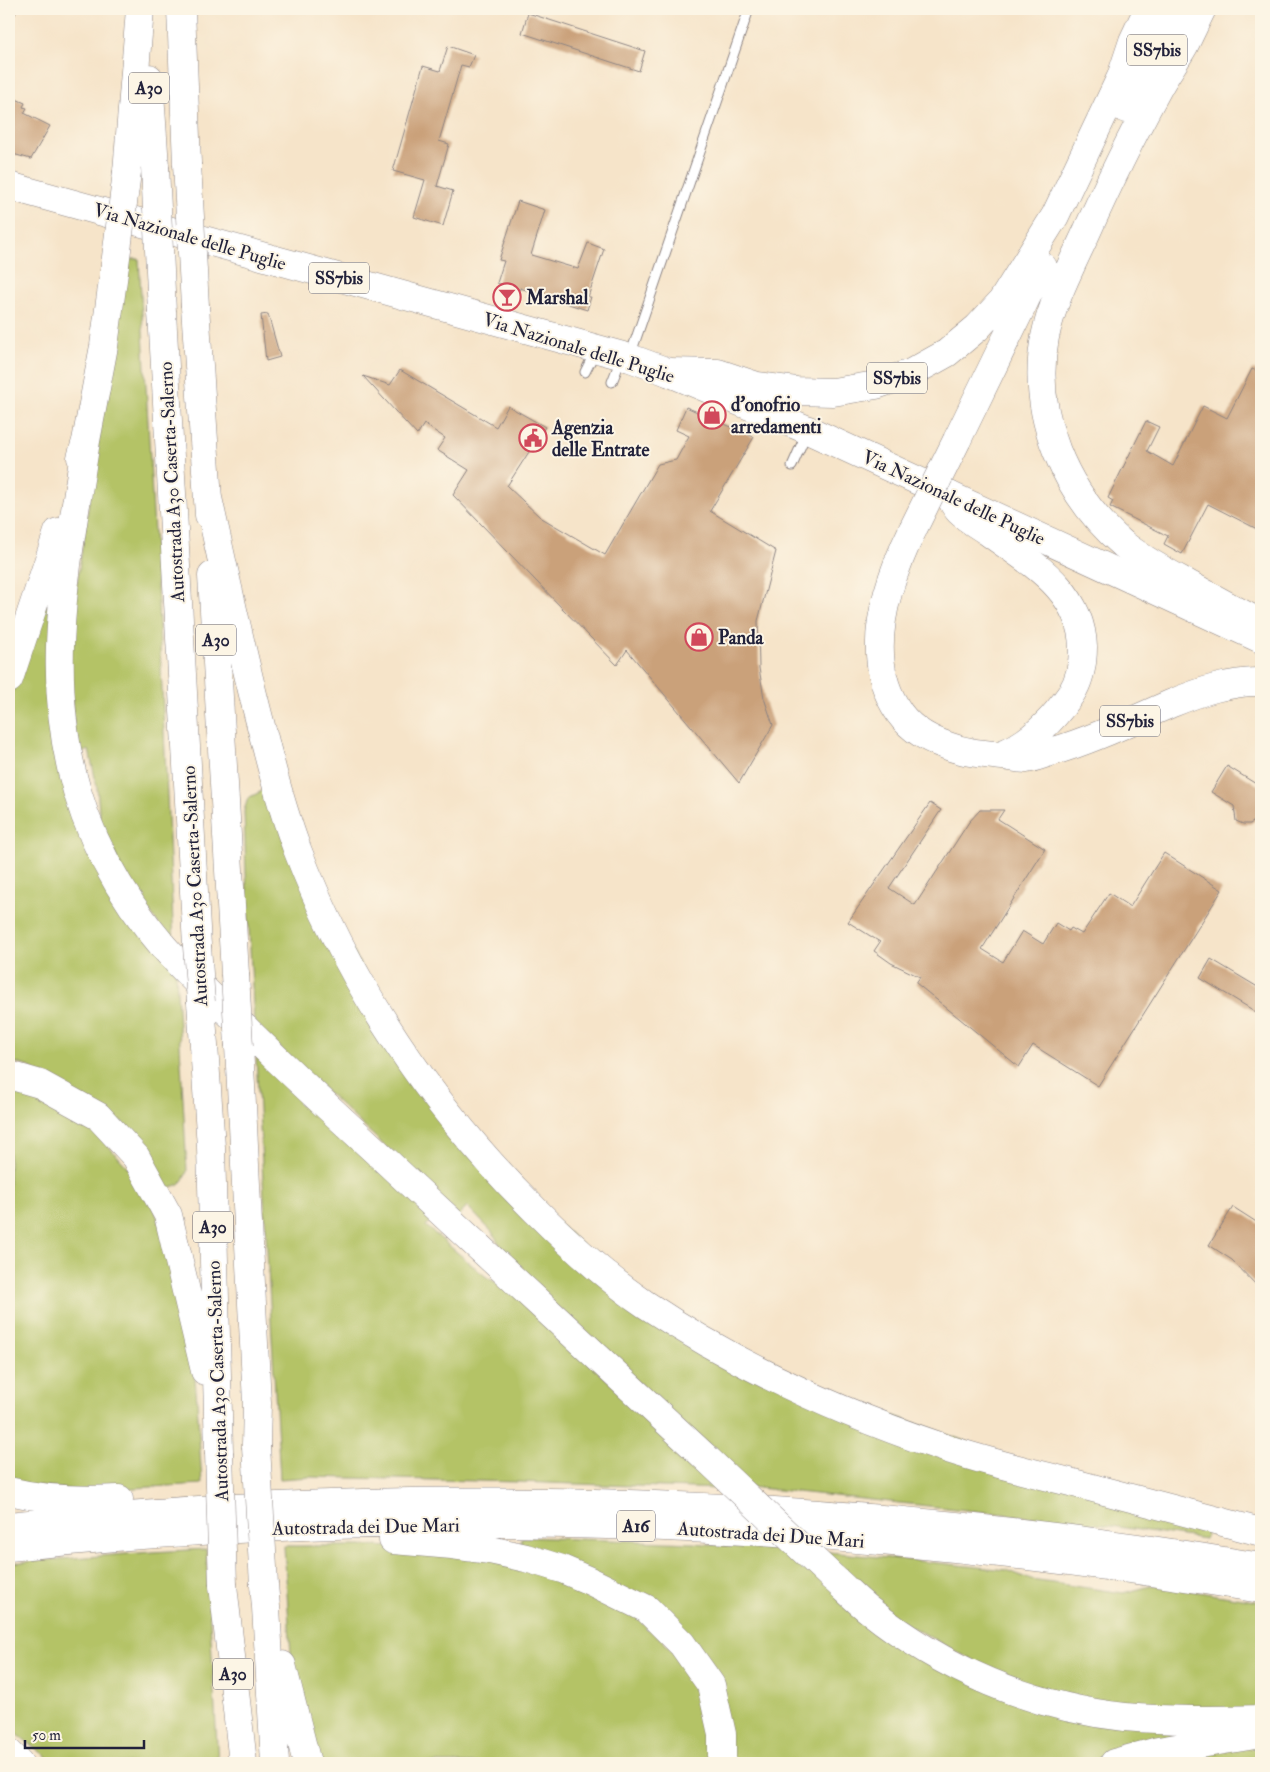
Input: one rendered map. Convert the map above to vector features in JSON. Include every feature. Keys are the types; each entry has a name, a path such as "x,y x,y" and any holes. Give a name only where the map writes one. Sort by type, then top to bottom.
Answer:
{"main road":[{"name":"Autostrada A30 Caserta-Salerno","path":"142,9 155,167 197,946 211,1147 223,1585 243,1763"},
{"path":"142,9 127,172 116,265 62,596 58,657 60,704 67,752 77,792 92,834 113,876 134,909 179,964 283,1066 832,1577 869,1610 905,1636 934,1655 994,1684 1025,1696 1055,1704 1124,1716 1203,1720 1261,1719"},
{"name":"Autostrada A30 Caserta-Salerno","path":"181,9 195,306 240,1046 257,1403 256,1446 275,1763"},
{"path":"1121,77 1133,41 1148,9"},
{"name":"SS7bis","path":"668,372 718,373 758,386 796,391 834,392 876,385 911,373 947,353 977,328 1002,301 1055,216 1121,77 1142,46 1160,9"},
{"name":"SS7bis","path":"1178,9 1056,244 1031,288 913,530 893,575 883,617 880,641 881,662 885,687 898,713 914,728 935,742 959,750 1026,759 1063,748 1187,697 1219,686 1261,682"},
{"name":"SS7bis","path":"1189,9 1174,40 1156,91 1094,217 1055,303 1045,337 1042,363 1042,392 1050,431 1058,456 1084,501 1099,522 1124,545 1148,562 1261,623"},
{"path":"1156,91 1184,45 1202,9"},
{"name":"Via Nazionale delle Puglie","path":"9,186 590,361 626,358 668,372 808,430 1261,639"},
{"name":"SS7bis","path":"1031,288 1055,216"},
{"path":"9,679 51,556 86,441"},
{"name":"SS7bis","path":"949,495 959,511 1044,572 1064,593 1079,619 1083,640 1083,662 1075,688 1059,711 1016,749 998,756"},
{"path":"208,498 253,695 273,773 296,846 322,910 354,972 392,1036 481,1154 550,1225 606,1276 672,1321 738,1359 846,1411 945,1448 997,1464 1261,1532"},
{"path":"9,1075 40,1084 98,1116 136,1157 168,1215 218,1439"},
{"path":"9,1491 63,1499 101,1500 315,1490 572,1503"},
{"name":"Autostrada dei Due Mari","path":"9,1526 193,1511 335,1504 450,1502 652,1505 766,1511 937,1524 1106,1543 1261,1567"},
{"name":"Autostrada dei Due Mari","path":"9,1547 167,1534 337,1525 555,1524 651,1526 879,1540 991,1551 1103,1565 1261,1589"},
{"path":"9,1553 253,1543 396,1540 490,1550 526,1558 562,1569 647,1609 682,1644 711,1685 722,1734 722,1763"},
{"path":"265,1596 307,1763"},
{"path":"1114,1763 1158,1751 1261,1734"},
{"path":"9,1753 19,1763"}],"lane":[{"path":"9,15 12,9"},
{"path":"612,382 626,358 749,9"},
{"path":"792,466 808,430"}],"green space":[{"path":"125,259 139,259 174,944 129,885 100,822 97,787 89,750 76,755 68,643"},
{"path":"45,602 51,604 57,740 176,973 187,1171 181,1182 172,1187 163,1187 30,1067 9,1061 9,688"},
{"path":"266,789 447,1125 696,1345 1209,1528 1205,1539 1097,1524 750,1487 514,1267 492,1232 467,1206 459,1216 254,1023 244,811 248,798"},
{"path":"256,1057 435,1216 426,1226 485,1276 520,1297 722,1489 310,1477 280,1479"},
{"path":"9,1079 74,1108 149,1191 190,1321 202,1484 84,1491 9,1483"},
{"path":"522,1537 693,1543 786,1550 898,1643 1188,1732 1147,1746 1079,1763 730,1763 701,1655 521,1545"},
{"path":"284,1546 370,1546 474,1550 637,1611 697,1680 716,1763 313,1763 292,1671"},
{"path":"206,1549 218,1763 55,1763 9,1728 9,1563"},
{"path":"819,1551 1007,1570 1031,1580 1123,1593 1155,1585 1261,1602 1261,1711 1146,1711 1014,1683 897,1619"},
{"path":"1261,1742 1261,1763 1146,1763"}],"building":[{"path":"528,13 645,51 639,71 522,33"},
{"path":"448,46 474,55 469,67 461,65 439,141 449,144 437,186 453,191 443,226 414,217 425,180 393,171 423,66 440,71"},
{"path":"9,96 25,103 23,107 27,108 24,113 50,126 31,159 9,153"},
{"path":"518,201 545,210 531,255 578,269 588,243 604,249 588,297 591,297 587,310 520,288 520,290 497,283 504,261 499,260"},
{"path":"268,314 280,357 266,361 261,315"},
{"path":"1252,369 1261,373 1261,531 1208,504 1182,554 1164,544 1168,536 1110,507 1113,501 1108,498 1146,421 1159,427 1147,451 1173,466 1203,406 1227,418"},
{"path":"400,370 496,427 508,406 545,427 507,486 540,517 605,555 658,464 676,460 689,436 676,430 686,407 754,437 710,511 776,551 758,621 759,668 764,698 773,725 739,783 627,650 617,665 453,495 469,470 437,450 445,438 424,424 417,435 363,376 390,385"},
{"path":"1227,766 1261,787 1261,810 1256,820 1250,824 1236,821 1234,806 1211,792"},
{"path":"930,803 941,810 889,888 915,905 969,822 980,810 1004,810 998,819 1045,849 982,949 1003,962 1022,931 1043,944 1056,923 1069,931 1071,928 1082,934 1109,893 1130,907 1164,853 1222,890 1098,1086 1033,1045 1019,1067 916,983 920,977 891,963 874,951 880,942 848,922"},
{"path":"1211,959 1261,989 1261,1015 1200,978"},
{"path":"1233,1207 1261,1225 1261,1290 1232,1260 1209,1245"}],"place":[{"name":"Marshal","path":"507,297"},
{"name":"d'onofrio arredamenti","path":"712,415"},
{"name":"Agenzia delle Entrate","path":"533,438"},
{"name":"Panda","path":"699,637"}]}
